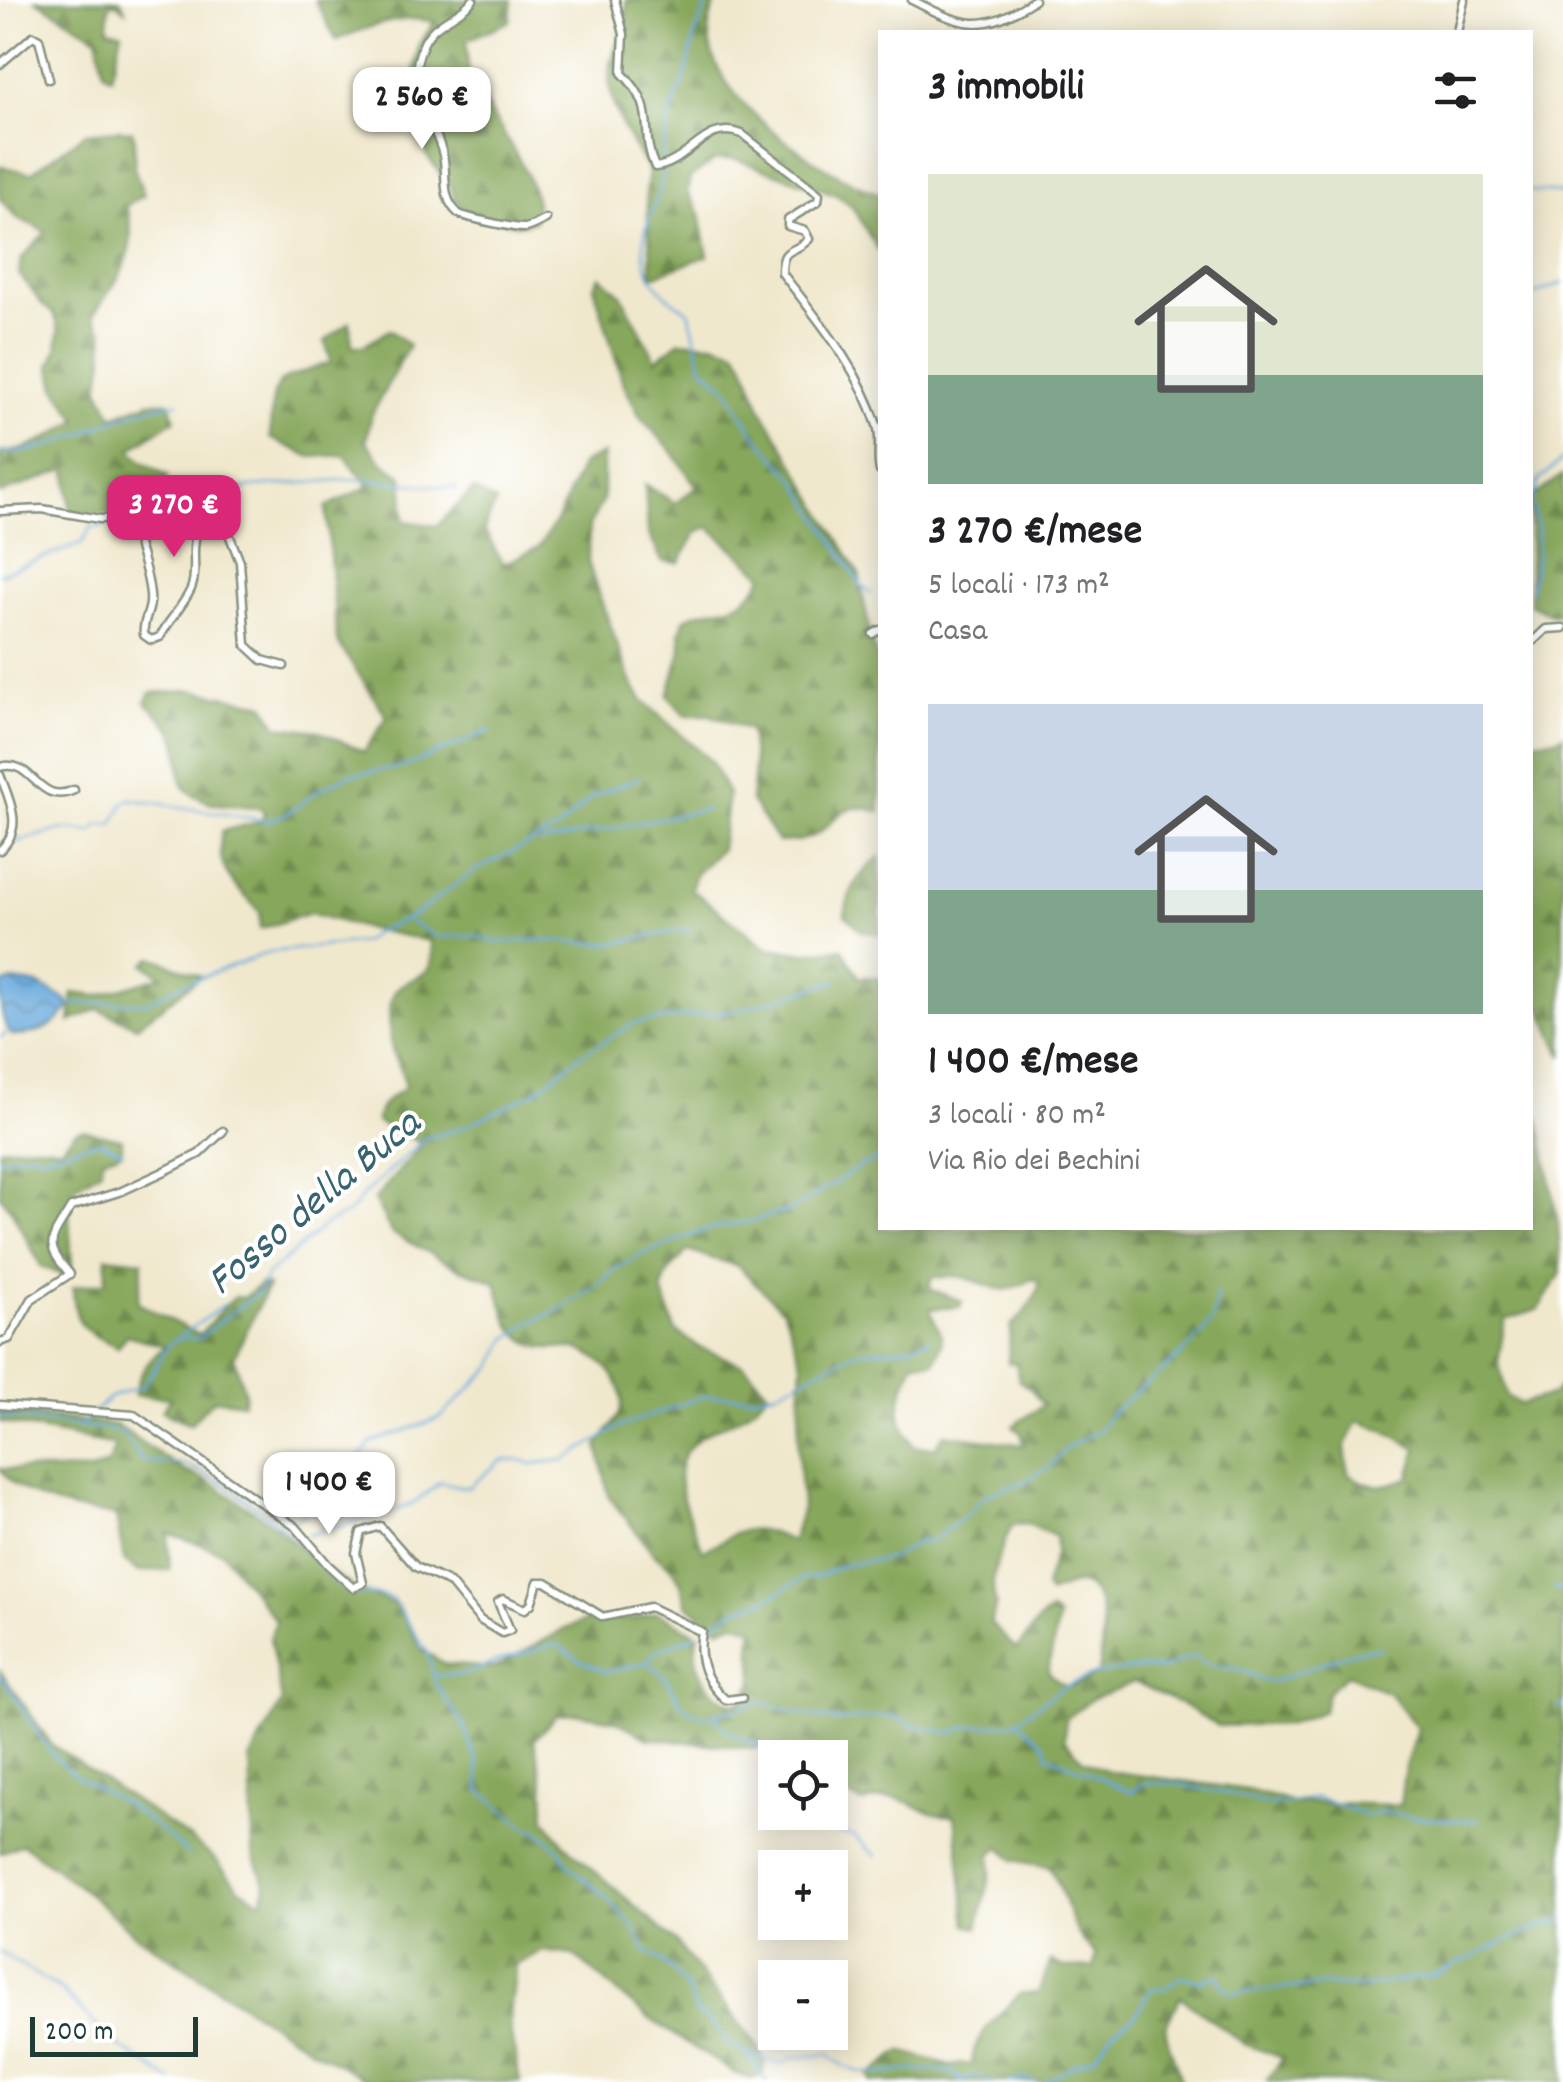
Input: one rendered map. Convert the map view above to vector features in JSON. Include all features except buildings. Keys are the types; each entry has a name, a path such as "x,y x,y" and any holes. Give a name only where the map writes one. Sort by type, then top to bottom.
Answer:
{"street":[{"path":"473,0 463,11 436,26 422,46 417,74 419,102 444,160 446,194 464,217 522,228 546,219"},
{"path":"616,0 624,34 622,73 638,88 649,120 649,154 654,167 667,166 715,130 732,130 819,194 818,201 788,220 788,226 805,231 809,239 786,251 782,272 833,340 858,382 878,428"},
{"path":"912,0 943,16 976,24 1008,18 1034,0"},
{"path":"1458,30 1464,0"},
{"path":"0,64 33,36 39,39 48,79"},
{"path":"0,510 127,518 149,592 150,606 142,628 151,640 160,637 193,585 193,544 198,532 221,514 240,562 246,644 262,660 284,666"},
{"path":"1533,641 1546,629 1563,628"},
{"path":"0,768 10,764 21,768 49,793 64,795 74,790"},
{"path":"0,776 14,804 14,814 7,844 0,850"},
{"path":"0,1342 9,1339 32,1299 70,1274 54,1259 52,1250 55,1234 71,1207 122,1191 199,1154 222,1131"},
{"path":"0,1404 134,1415 296,1527 353,1588 363,1583 356,1553 362,1532 380,1526 416,1567 450,1582 480,1620 502,1633 510,1630 498,1602 503,1599 525,1610 538,1582 546,1582 603,1617 656,1608 702,1632 699,1654 705,1674 726,1700 742,1698"}],"green space":[{"path":"36,0 121,0 125,10 114,2 109,7 108,29 122,32 111,77 104,72 97,37"},
{"path":"315,0 512,0 510,21 467,40 468,64 475,86 532,188 534,221 517,225 466,211 426,155 414,75 419,44 435,22 397,20 336,40"},
{"path":"626,0 718,0 709,30 715,60 733,90 759,119 790,144 823,166 878,193 878,250 851,205 835,194 735,159 715,160 690,178 687,192 700,214 708,256 652,276 646,193 649,171 611,96 610,69 625,19"},
{"path":"132,131 134,168 144,195 126,206 129,251 119,277 93,315 103,332 104,361 99,388 113,416 150,402 169,402 175,419 131,449 142,461 168,476 159,489 138,506 126,510 85,513 70,511 67,469 0,494 0,452 31,446 78,420 57,390 50,366 59,331 55,315 19,274 22,258 46,232 16,217 0,199 0,166 31,173 86,133"},
{"path":"600,276 621,294 656,360 680,341 713,343 736,350 761,408 859,574 878,659 878,812 853,808 814,835 799,841 778,842 751,801 754,767 750,730 710,715 685,715 668,696 685,618 736,604 764,576 709,527 696,533 679,563 662,561 648,533 645,484 675,503 697,487 671,450 640,417 622,380 594,287"},
{"path":"350,322 352,346 364,346 389,330 409,345 372,414 366,441 381,461 403,477 404,521 437,526 473,490 496,502 484,529 503,564 538,548 557,520 582,464 603,454 603,500 589,526 588,562 596,587 632,684 643,701 711,761 728,794 721,849 696,874 691,889 767,948 805,953 842,948 859,977 878,978 878,1230 1533,1230 1533,1111 1539,1119 1558,1223 1561,1273 1538,1310 1505,1320 1498,1362 1507,1396 1520,1404 1553,1395 1563,1381 1563,2082 1266,2082 1283,2058 1246,2045 1180,1997 1166,2032 1181,2082 871,2082 869,2075 901,2051 950,2065 972,2064 977,2044 997,2017 1020,1994 1038,1993 1051,1960 1065,1968 1094,1967 1096,1953 1079,1935 1049,1867 1013,1860 1000,1846 991,1854 991,1872 978,1928 967,1924 955,1816 929,1812 892,1798 862,1803 848,1796 848,1740 758,1740 758,1749 648,1738 614,1720 573,1713 557,1715 534,1740 544,1786 545,1819 565,1845 676,1942 756,2044 765,2061 762,2075 750,2079 734,2073 647,2017 574,1955 542,1951 516,1965 509,2024 520,2082 371,2082 309,2048 134,1934 23,1844 0,1853 0,1671 52,1745 189,1838 215,1859 240,1889 262,1901 266,1886 253,1853 250,1760 282,1701 270,1638 276,1621 222,1552 168,1533 170,1569 139,1572 124,1561 116,1516 38,1498 0,1469 91,1471 109,1463 115,1445 0,1422 0,1411 116,1425 273,1524 322,1567 359,1590 397,1605 421,1649 445,1664 494,1668 589,1619 635,1619 657,1612 699,1635 699,1667 718,1696 738,1704 754,1675 753,1628 734,1622 720,1628 687,1605 671,1567 654,1554 609,1497 598,1445 618,1417 622,1402 611,1372 585,1352 539,1347 525,1340 509,1322 496,1282 458,1268 392,1233 374,1200 422,1144 377,1122 382,1106 404,1089 391,1040 392,998 403,984 425,973 431,956 430,941 310,913 260,929 260,912 229,876 220,845 222,831 262,821 264,810 216,804 187,790 180,776 174,734 146,702 151,693 191,690 264,704 278,726 319,731 364,752 387,717 337,641 326,507 369,486 344,455 311,457 270,438 275,390 287,378 331,362 325,341","holes":["687,1251 738,1266 784,1311 802,1362 798,1448 802,1507 792,1541 764,1531 745,1530 703,1551 682,1495 681,1463 701,1436 748,1411 767,1391 744,1365 698,1347 675,1330 662,1289 667,1274","933,1277 954,1277 1005,1289 1033,1279 1039,1281 1033,1300 1011,1326 1008,1363 1017,1364 1019,1381 1043,1405 1013,1426 1021,1433 1024,1445 944,1434 936,1447 915,1447 902,1424 900,1405 914,1362 934,1362 941,1345 930,1309 960,1307 962,1301 929,1286","1358,1421 1384,1430 1417,1449 1409,1478 1377,1486 1363,1483 1348,1473 1345,1447","1028,1524 1055,1536 1056,1551 1045,1587 1049,1594 1080,1584 1090,1589 1101,1610 1098,1674 1072,1686 1048,1672 1058,1618 1051,1612 1036,1623 1016,1649 990,1623 996,1604 994,1575 1000,1553 1012,1525","1348,1674 1390,1694 1418,1729 1405,1766 1400,1805 1291,1802 1248,1790 1108,1771 1083,1760 1064,1739 1066,1718 1092,1699 1134,1682 1218,1726 1290,1724 1324,1711 1328,1691"]},
{"path":"1563,475 1563,615 1552,615 1533,606 1533,497"},
{"path":"1563,734 1563,1057 1533,991 1533,741"},
{"path":"878,859 878,934 862,931 845,915 849,897 866,869"},
{"path":"152,957 201,976 137,1026 98,1009 70,1022 73,993 98,996 162,976 144,964"},
{"path":"82,1130 121,1139 122,1152 102,1159 101,1170 74,1187 69,1216 72,1267 65,1276 41,1266 0,1196 0,1148 61,1148 75,1132"},
{"path":"107,1257 143,1261 138,1303 199,1335 234,1297 243,1298 261,1284 268,1286 234,1357 245,1394 243,1403 214,1399 190,1424 162,1411 171,1398 135,1395 145,1367 165,1346 126,1335 118,1347 89,1332 76,1311 73,1287 106,1282"}],"water":[{"path":"13,981 39,985 67,1000 69,1007 45,1029 12,1035 3,1018 1,985"}],"waterway":[{"path":"661,162 671,111 709,0"},
{"path":"662,168 661,186 644,244 649,271 664,293 689,311 702,366 727,388 754,433 795,479 861,585 871,594"},
{"path":"1533,191 1563,193"},
{"path":"1533,295 1563,283"},
{"path":"0,453 46,447 133,413 178,403"},
{"path":"1533,497 1539,480 1563,459"},
{"path":"128,514 172,500 253,487 352,479 457,488"},
{"path":"1533,510 1537,556 1533,577"},
{"path":"0,574 82,543 91,527 112,521"},
{"path":"8,844 63,829 93,832 98,825 112,825 130,799 269,821 349,775 407,766 491,730"},
{"path":"69,1004 149,1002 178,986 270,952 363,942 413,916 476,870 558,829 593,796 639,778"},
{"path":"540,843 706,809"},
{"path":"407,920 437,937 474,936 495,942 606,944 691,929"},
{"name":"Fosso della Buca","path":"177,1338 199,1338 259,1292 267,1275 325,1225 351,1211 424,1139 462,1128 535,1092 580,1055 635,1023 743,1009 836,981"},
{"path":"0,1037 12,1031"},
{"path":"0,1158 31,1153 43,1156 101,1142 122,1151"},
{"path":"294,1521 332,1491 371,1443 440,1418 493,1366 507,1339 531,1322 561,1309 615,1269 708,1229 794,1209 878,1159"},
{"path":"704,1629 734,1610 767,1599 804,1578 844,1565 893,1558 919,1541 929,1543 970,1512 985,1495 1026,1481 1050,1466 1068,1447 1099,1430 1113,1411 1204,1332 1213,1318 1217,1293"},
{"name":"Fosso della Buca","path":"81,1425 110,1397 144,1386 168,1345 224,1305"},
{"path":"308,1535 397,1510 416,1502 440,1482 468,1488 502,1460 530,1464 565,1460 619,1427 704,1396 775,1392 856,1352 909,1347 929,1339"},
{"path":"0,1416 122,1432 141,1460 188,1466 245,1499 298,1541 341,1587 393,1600 428,1653 436,1684 463,1724 477,1763 480,1790 525,1827 541,1833 570,1867 604,1895 633,1926 645,1950 668,1966 688,1989 696,2011 742,2053 782,2064 791,2058 829,2054 858,2072 953,2072 961,2082"},
{"path":"1555,1589 1563,1590"},
{"path":"435,1675 463,1675 557,1644 579,1660 607,1672 647,1662 656,1651 697,1634"},
{"path":"647,1662 665,1676 681,1703 694,1714 708,1716 761,1702 839,1721 900,1718 910,1725 951,1733 966,1727 1013,1723 1063,1687 1096,1674 1161,1669 1195,1656 1210,1665 1243,1670 1271,1681 1341,1656 1380,1648"},
{"path":"0,1676 41,1739 65,1767 134,1810 188,1854"},
{"path":"1559,1707 1563,1705"},
{"path":"713,1715 728,1731 758,1745"},
{"path":"1019,1722 1044,1744 1048,1755 1132,1792 1142,1784 1171,1783 1271,1805 1317,1798 1366,1815 1382,1812 1478,1821"},
{"path":"833,1830 854,1836 877,1856"},
{"path":"1046,2082 1094,2057 1115,2029 1134,2017 1151,1989 1167,1988 1183,1976 1200,1981 1218,1975 1222,1986 1233,1993 1323,1985 1363,1987 1434,1975 1530,1930 1563,1920"},
{"path":"0,1952 62,1991 113,2042 173,2082"},
{"path":"748,2055 767,2082"},
{"path":"961,2080 978,2076 990,2082"},
{"path":"1008,2082 1035,2082"}]}
